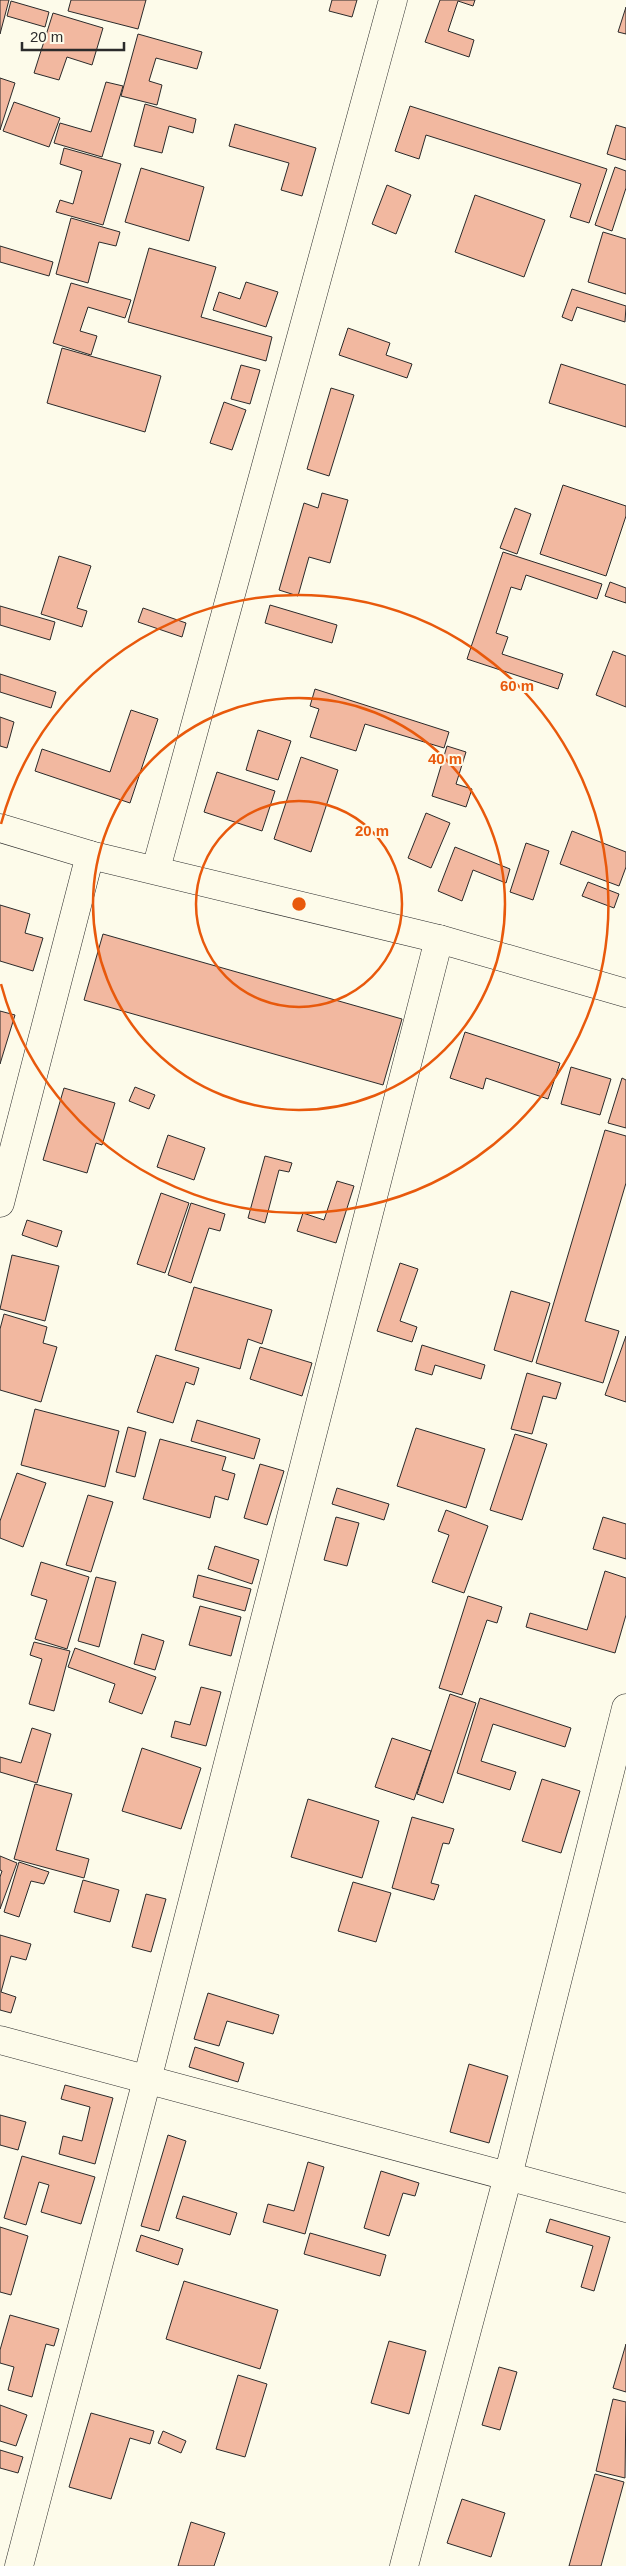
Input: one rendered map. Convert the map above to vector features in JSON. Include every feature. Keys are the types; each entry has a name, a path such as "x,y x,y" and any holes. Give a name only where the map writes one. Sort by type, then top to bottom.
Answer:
{"street":[{"path":"156,869 393,0"},
{"path":"0,828 90,855 156,869 439,939 625,991"},
{"path":"0,1203 90,855"},
{"path":"19,2566 147,2080 439,939"},
{"path":"404,2566 508,2176 626,1708"},
{"path":"0,2040 626,2208"}],"building":[{"path":"0,0 9,0 0,34"},
{"path":"71,0 146,0 138,29 68,11"},
{"path":"332,0 357,0 352,17 329,11"},
{"path":"440,0 475,0 473,6 458,1 448,31 474,40 469,57 425,42"},
{"path":"11,1 49,12 45,27 7,16"},
{"path":"626,7 626,34 618,32"},
{"path":"53,13 103,28 92,65 67,57 59,80 34,73"},
{"path":"138,34 202,52 197,69 156,58 149,81 162,85 157,105 121,96"},
{"path":"0,78 15,83 0,130"},
{"path":"106,82 123,86 102,157 54,143 60,123 91,132"},
{"path":"14,102 60,118 49,147 3,131"},
{"path":"145,104 196,119 193,133 169,126 162,153 134,146"},
{"path":"410,106 607,169 589,223 570,217 581,184 426,135 419,159 395,151"},
{"path":"235,124 316,148 302,196 281,190 289,163 229,146"},
{"path":"616,125 626,128 626,160 607,154"},
{"path":"64,148 121,164 103,225 56,212 60,200 73,204 82,171 60,164"},
{"path":"615,167 626,171 626,188 612,231 595,225"},
{"path":"141,168 204,187 189,241 125,222"},
{"path":"387,185 411,195 396,234 372,224"},
{"path":"475,195 545,220 524,277 455,252"},
{"path":"71,218 120,232 116,246 99,242 88,283 56,274"},
{"path":"603,232 626,239 626,294 588,282"},
{"path":"0,246 53,262 49,276 0,262"},
{"path":"149,248 216,267 201,317 272,337 266,361 128,322"},
{"path":"246,282 278,292 266,327 213,310 219,292 240,299"},
{"path":"71,283 131,300 125,318 88,307 80,331 97,336 91,355 53,343"},
{"path":"572,289 626,306 625,322 577,307 572,321 562,317"},
{"path":"348,328 390,343 386,355 412,364 407,378 339,355"},
{"path":"62,348 161,376 145,432 47,403"},
{"path":"561,364 626,385 626,427 549,403"},
{"path":"241,365 260,370 250,404 231,399"},
{"path":"331,388 354,395 329,476 307,469"},
{"path":"224,402 246,410 232,450 210,443"},
{"path":"563,485 626,506 626,516 606,576 540,554"},
{"path":"322,493 348,500 330,563 309,557 298,596 279,590 304,503 318,508"},
{"path":"515,508 531,514 517,554 500,548"},
{"path":"503,552 602,584 597,599 526,575 521,590 511,587 496,633 508,637 502,654 563,674 558,689 467,659"},
{"path":"59,556 91,566 77,608 87,611 82,627 41,614"},
{"path":"610,582 626,588 626,603 605,596"},
{"path":"270,605 337,625 332,643 265,623"},
{"path":"0,606 55,622 50,640 0,625"},
{"path":"143,608 186,623 182,637 138,622"},
{"path":"613,651 626,656 626,707 596,695"},
{"path":"0,674 56,692 51,708 0,692"},
{"path":"315,689 449,732 444,748 365,724 356,751 310,737 319,709 310,706"},
{"path":"131,710 158,719 130,803 35,771 42,749 110,772"},
{"path":"0,717 14,722 7,748 0,746"},
{"path":"258,730 291,741 278,780 246,770"},
{"path":"447,746 466,752 456,784 472,789 466,807 432,796"},
{"path":"301,757 338,770 311,852 274,839"},
{"path":"217,772 275,791 262,831 204,812"},
{"path":"426,813 450,823 431,868 408,858"},
{"path":"572,831 626,852 626,867 619,886 560,864"},
{"path":"526,843 549,851 533,900 510,892"},
{"path":"455,847 510,869 506,883 473,870 462,901 438,891"},
{"path":"588,882 619,894 614,908 582,896"},
{"path":"0,905 30,914 25,933 43,938 33,971 0,961"},
{"path":"103,934 402,1019 383,1085 84,1000"},
{"path":"0,1011 15,1015 0,1064"},
{"path":"465,1032 560,1063 548,1099 486,1078 483,1089 450,1078"},
{"path":"571,1067 611,1079 600,1115 561,1104"},
{"path":"622,1078 626,1080 626,1128 608,1123"},
{"path":"135,1087 155,1095 149,1109 129,1101"},
{"path":"64,1088 115,1103 102,1145 96,1143 87,1173 43,1160"},
{"path":"605,1130 626,1136 626,1183 585,1321 619,1331 603,1383 536,1363"},
{"path":"168,1135 205,1148 194,1180 157,1167"},
{"path":"265,1156 292,1163 289,1172 279,1170 265,1223 248,1218"},
{"path":"337,1181 354,1186 336,1243 297,1231 303,1213 324,1220"},
{"path":"161,1193 189,1203 165,1273 137,1264"},
{"path":"191,1203 225,1214 220,1231 209,1228 191,1283 168,1275"},
{"path":"27,1220 62,1231 57,1247 22,1235"},
{"path":"12,1255 59,1266 45,1321 0,1309"},
{"path":"400,1263 418,1269 400,1321 417,1327 412,1342 377,1331"},
{"path":"194,1287 272,1310 262,1344 248,1339 240,1369 175,1350"},
{"path":"511,1291 550,1303 532,1362 494,1350"},
{"path":"4,1314 47,1327 43,1343 57,1347 41,1402 0,1390 0,1329"},
{"path":"626,1336 626,1402 605,1395"},
{"path":"422,1345 485,1365 481,1379 435,1365 432,1375 415,1370"},
{"path":"260,1347 312,1363 302,1396 250,1379"},
{"path":"156,1355 199,1368 194,1385 186,1382 173,1423 137,1412"},
{"path":"527,1373 561,1383 556,1399 543,1396 532,1434 511,1429"},
{"path":"35,1409 119,1431 105,1487 21,1465"},
{"path":"197,1420 260,1439 254,1459 191,1441"},
{"path":"128,1427 146,1432 135,1477 116,1472"},
{"path":"416,1428 485,1449 466,1508 397,1486"},
{"path":"515,1434 547,1444 522,1520 490,1510"},
{"path":"160,1439 226,1457 222,1470 235,1474 228,1500 215,1496 210,1518 143,1499"},
{"path":"260,1464 284,1471 267,1525 244,1518"},
{"path":"17,1473 46,1483 23,1547 0,1538 0,1521"},
{"path":"337,1488 389,1504 384,1520 332,1504"},
{"path":"88,1495 113,1502 91,1572 66,1565"},
{"path":"446,1510 488,1526 464,1593 432,1582 449,1535 438,1531"},
{"path":"336,1517 359,1523 347,1566 324,1560"},
{"path":"603,1517 626,1524 626,1559 593,1549"},
{"path":"215,1546 259,1560 252,1584 208,1569"},
{"path":"41,1562 89,1577 67,1649 35,1639 47,1600 31,1595"},
{"path":"605,1571 626,1578 626,1615 615,1653 526,1627 530,1613 587,1630"},
{"path":"198,1575 251,1589 245,1611 193,1597"},
{"path":"96,1577 116,1582 99,1647 78,1641"},
{"path":"468,1596 502,1607 497,1623 487,1620 462,1695 439,1688"},
{"path":"200,1606 241,1617 231,1656 189,1645"},
{"path":"142,1634 164,1641 155,1670 134,1664"},
{"path":"34,1642 70,1651 54,1711 29,1704 42,1659 30,1655"},
{"path":"75,1648 156,1677 142,1714 109,1702 115,1684 68,1667"},
{"path":"201,1687 221,1692 206,1746 171,1737 175,1721 190,1725"},
{"path":"450,1694 476,1703 443,1803 417,1794"},
{"path":"480,1698 571,1728 565,1747 493,1724 481,1761 516,1772 510,1790 457,1773"},
{"path":"32,1728 51,1734 37,1783 0,1772 0,1757 21,1763"},
{"path":"392,1738 431,1751 414,1800 375,1787"},
{"path":"142,1748 201,1768 181,1829 122,1811"},
{"path":"542,1779 580,1791 561,1853 522,1841"},
{"path":"35,1784 72,1794 56,1850 89,1859 84,1878 14,1859"},
{"path":"308,1799 379,1821 362,1878 291,1857"},
{"path":"412,1817 454,1829 449,1844 443,1843 431,1883 439,1885 434,1900 392,1888"},
{"path":"0,1856 17,1863 0,1909 0,1877 2,1871 0,1870"},
{"path":"19,1862 49,1872 44,1884 31,1881 19,1917 4,1912"},
{"path":"83,1880 119,1890 110,1922 74,1912"},
{"path":"353,1882 391,1893 376,1942 338,1931"},
{"path":"146,1894 166,1899 151,1952 132,1947"},
{"path":"0,1935 31,1944 26,1960 11,1956 1,1992 16,1997 11,2013 0,2010"},
{"path":"208,1993 279,2015 273,2034 227,2021 219,2046 194,2039"},
{"path":"195,2047 244,2063 238,2082 189,2067"},
{"path":"469,2064 508,2076 489,2143 450,2132"},
{"path":"65,2085 113,2098 95,2164 59,2154 63,2136 82,2141 90,2107 61,2099"},
{"path":"0,2115 26,2122 18,2150 0,2145"},
{"path":"168,2135 186,2141 159,2231 141,2226"},
{"path":"22,2156 95,2177 81,2224 41,2212 49,2185 39,2182 26,2225 4,2218"},
{"path":"308,2162 324,2167 305,2234 263,2222 268,2204 294,2211"},
{"path":"381,2171 419,2183 415,2196 403,2193 389,2236 364,2228"},
{"path":"183,2196 237,2213 230,2235 176,2218"},
{"path":"550,2219 610,2237 594,2291 581,2287 593,2246 546,2232"},
{"path":"0,2227 28,2236 11,2295 0,2292"},
{"path":"310,2233 386,2255 380,2276 304,2254"},
{"path":"141,2235 183,2249 178,2265 136,2251"},
{"path":"184,2281 278,2310 260,2369 166,2339"},
{"path":"10,2315 59,2329 54,2346 46,2344 32,2397 8,2390 14,2367 0,2363 0,2350"},
{"path":"389,2341 426,2351 409,2414 371,2403"},
{"path":"626,2344 626,2392 613,2388"},
{"path":"499,2367 517,2372 500,2430 482,2425"},
{"path":"238,2375 267,2384 245,2457 216,2449"},
{"path":"613,2399 626,2402 625,2478 596,2471"},
{"path":"0,2405 27,2415 16,2446 0,2441"},
{"path":"91,2413 154,2431 150,2444 130,2438 111,2499 69,2487"},
{"path":"163,2431 186,2441 181,2453 158,2443"},
{"path":"0,2450 23,2457 18,2473 0,2468"},
{"path":"595,2474 624,2482 601,2566 569,2566"},
{"path":"462,2499 505,2513 491,2557 447,2543"},
{"path":"191,2522 225,2533 214,2566 178,2566"}]}
